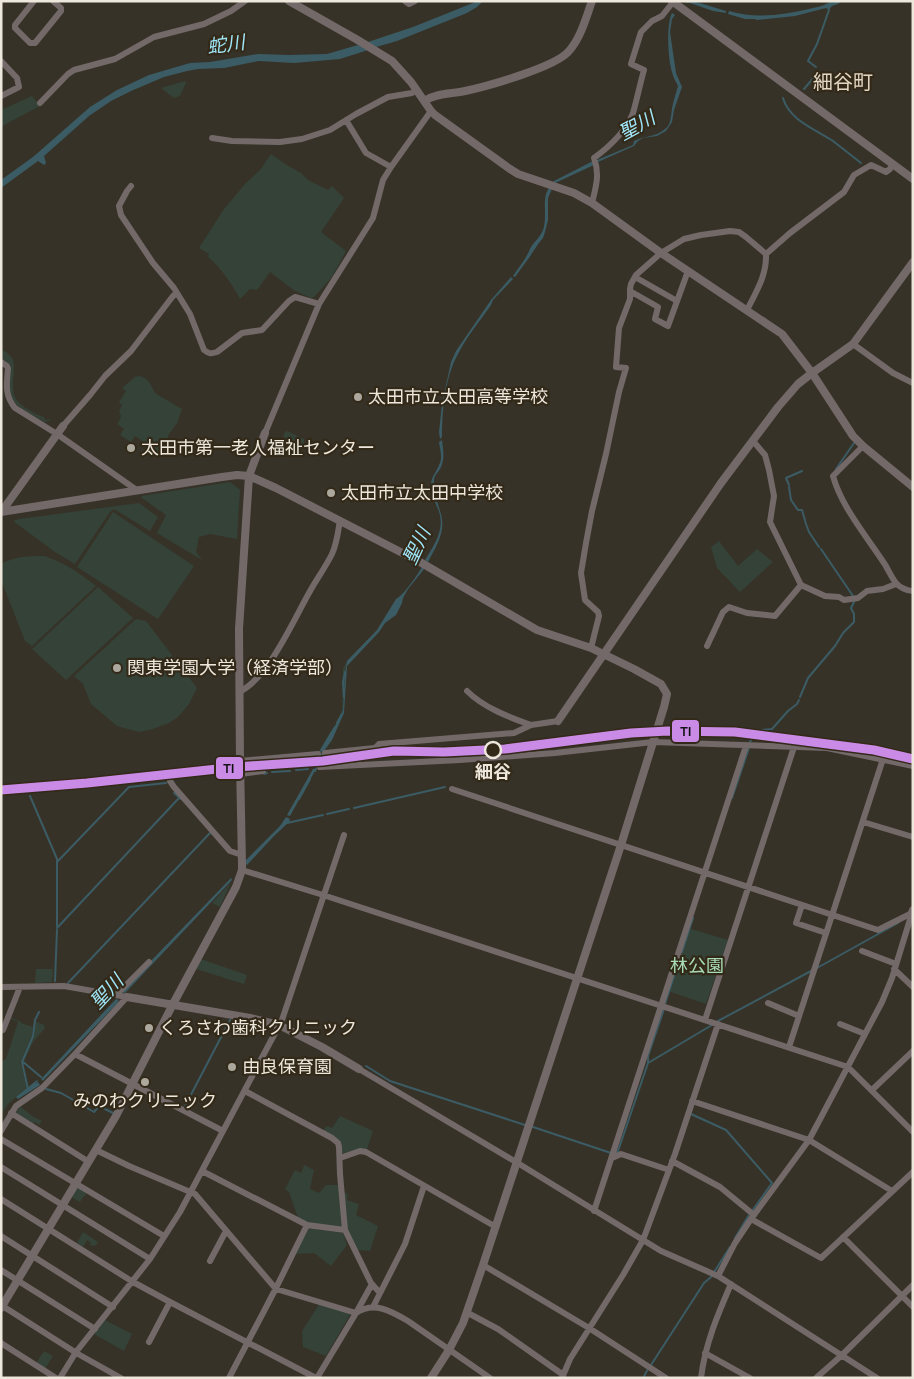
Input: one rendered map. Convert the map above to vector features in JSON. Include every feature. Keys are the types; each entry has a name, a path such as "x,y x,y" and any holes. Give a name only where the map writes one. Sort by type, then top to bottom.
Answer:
{"street":[{"path":"34,1 15,25 15,28 30,43 35,43 60,13 60,8 53,1"},
{"path":"40,103 74,70 115,58 154,37 204,24 231,11 246,1"},
{"path":"289,1 356,39 398,66 418,90 431,111 514,172 574,193 592,203 661,253 782,334 812,373 853,436 862,446 913,487"},
{"path":"405,1 409,4 415,1"},
{"path":"424,101 433,96 491,85 558,60 576,42 592,1"},
{"path":"592,203 598,168 594,158 618,136 632,114 644,70 631,64 641,32 652,21 662,16 673,2 913,179"},
{"path":"1,61 17,78 19,87 1,96"},
{"path":"212,138 232,141 292,141 324,132 388,97 412,93 418,90"},
{"path":"121,1378 2,1306 77,1184 116,1116 236,887 242,870 239,629 249,476 319,304 373,218 384,180 391,167 431,111"},
{"path":"346,120 366,153 391,167"},
{"path":"766,254 844,192 854,175 859,171 871,165 886,172 893,164"},
{"path":"131,186 119,206 121,215 153,263 174,288 190,314 204,350 208,353 216,352 242,333 262,330 295,297 319,304"},
{"path":"591,648 599,616 598,612 584,600 581,573 592,511 626,368 616,367 619,328 630,299 631,284 635,277 661,253 684,240 701,235 730,231 739,232 766,254 766,268 747,310"},
{"path":"240,761 375,748 379,744 514,733 531,725 558,721 721,483 753,441 798,384 853,344 913,262"},
{"path":"630,291 658,307 655,319 668,326 688,271"},
{"path":"635,277 677,301"},
{"path":"2,512 57,434 105,376 131,351 177,293"},
{"path":"853,344 894,373 913,383"},
{"path":"1,362 8,368 7,392 9,402 15,408 57,434 138,491"},
{"path":"753,441 765,455 767,461 774,496 770,522 801,586 826,596 839,597 844,600 858,598 867,591 883,589 896,584"},
{"path":"862,446 833,476 836,486 896,584 908,591 913,591"},
{"path":"2,512 237,475 249,476 340,520 423,564 537,630 604,654 661,684 667,694 621,845 483,1265 466,1312 449,1350 431,1378"},
{"path":"239,692 248,687 268,666 278,649 332,554 340,520"},
{"path":"707,646 723,612 729,607 747,613 775,616 801,586"},
{"path":"468,691 474,698 508,717 531,725"},
{"path":"320,767 546,754 653,742 828,748 913,766"},
{"path":"594,1210 746,746"},
{"path":"704,1020 794,748"},
{"path":"789,1047 883,759"},
{"path":"240,774 263,771"},
{"path":"170,781 230,851 242,855"},
{"path":"452,789 878,930 912,911"},
{"path":"863,822 913,837"},
{"path":"60,1378 76,1352 150,1259 180,1212 284,1017 344,834"},
{"path":"242,870 848,1067 913,1132"},
{"path":"802,904 796,923 826,933"},
{"path":"718,1276 735,1243 752,1217 809,1140 848,1067 882,1002 912,911"},
{"path":"862,951 895,966 913,988"},
{"path":"1,1131 20,1102 42,1088 75,1054 149,962"},
{"path":"1,987 64,986 173,1004 279,1025 322,1047 661,1251 718,1276 877,1378"},
{"path":"1,1029 3,1030 20,987"},
{"path":"768,1003 799,1016"},
{"path":"466,1312 498,1330 562,1376 570,1359 632,1261 643,1240 669,1170 718,1024"},
{"path":"840,1024 865,1034"},
{"path":"872,1090 913,1051"},
{"path":"75,1054 223,1132"},
{"path":"244,1091 338,1143 345,1230 362,1268 380,1293"},
{"path":"692,1102 809,1140 892,1191"},
{"path":"11,1113 89,1162"},
{"path":"1,1139 164,1236"},
{"path":"96,1150 195,1194 276,1289 356,1313"},
{"path":"340,1158 360,1151 366,1152 496,1227"},
{"path":"612,1158 621,1154 669,1170"},
{"path":"672,1161 720,1187 752,1217 821,1258 913,1172"},
{"path":"1,1167 150,1259"},
{"path":"202,1172 307,1225 345,1230"},
{"path":"373,1306 404,1244 424,1186"},
{"path":"1,1199 133,1282 317,1378 372,1284"},
{"path":"229,1378 307,1225"},
{"path":"210,1262 226,1231"},
{"path":"1,1236 113,1307"},
{"path":"843,1237 913,1307"},
{"path":"483,1265 590,1328 666,1378"},
{"path":"1,1270 95,1329"},
{"path":"701,1378 716,1319 731,1284"},
{"path":"816,1378 913,1285"},
{"path":"149,1342 170,1302"},
{"path":"356,1313 373,1306 394,1313 490,1378"},
{"path":"1,1343 56,1378"},
{"path":"706,1353 750,1378"}],"green space":[{"path":"185,81 186,83 180,96 174,98 161,88"},
{"path":"32,96 40,106 1,127 1,110"},
{"path":"271,154 301,173 308,180 328,190 332,186 344,198 321,232 346,251 332,277 311,298 295,291 270,272 257,290 250,289 240,299 226,276 208,257 209,254 199,248 224,209 245,184 260,170"},
{"path":"1,349 10,355 13,360 14,396 28,409 44,417 45,420 51,420 46,421 46,423 13,401 10,389 11,365 1,358"},
{"path":"139,376 149,382 158,395 182,409 161,454 135,436 131,442 120,435 124,429 117,424 121,418 119,411 122,405 119,402 126,391 122,388"},
{"path":"287,431 304,439 304,445 299,447 283,437"},
{"path":"230,482 240,490 237,539 210,534 199,537 196,552 202,560 157,533 166,515 141,496"},
{"path":"139,503 158,517 150,531 114,509 110,512 75,564 55,552 13,521 19,519"},
{"path":"113,512 194,566 158,619 77,567"},
{"path":"719,541 738,566 757,549 773,562 740,592 717,568 711,547"},
{"path":"27,556 44,556 72,568 96,586 32,646 25,641 1,580 1,564"},
{"path":"98,587 133,618 66,680 32,649"},
{"path":"136,619 146,621 197,688 189,704 178,717 169,723 139,732 117,726 91,704 83,684 74,676"},
{"path":"347,661 343,710 339,721 336,722 342,711 343,668"},
{"path":"231,882 220,907 212,903"},
{"name":"林公園","path":"688,928 728,940 706,1004 668,991"},
{"path":"201,959 247,975 244,984 196,969"},
{"path":"36,969 53,969 52,982 35,983"},
{"path":"10,1017 33,1027 32,1035 20,1063 27,1088 8,1104 1,1115 1,1062 6,1059 18,1022"},
{"path":"35,1021 44,1025 45,1028 33,1042 24,1061 22,1060 34,1036"},
{"path":"20,1106 32,1116 42,1121 39,1125 35,1122 32,1125 17,1115 16,1112"},
{"path":"340,1116 373,1131 366,1152 347,1155 341,1152 338,1143 322,1132 327,1126 332,1128"},
{"path":"304,1165 314,1170 310,1189 319,1193 326,1185 338,1185 343,1192 348,1194 347,1200 359,1204 356,1215 378,1226 370,1251 354,1250 345,1230 299,1221 289,1192 285,1189 295,1170 301,1173"},
{"path":"78,1187 87,1192 80,1202 71,1197"},
{"path":"307,1228 343,1233 347,1245 331,1266 314,1253 294,1254"},
{"path":"83,1232 98,1242 96,1245 90,1246 91,1243 87,1240 83,1247 77,1243"},
{"path":"320,1303 351,1313 326,1356 303,1347 302,1331"},
{"path":"105,1320 132,1334 124,1351 94,1334"},
{"path":"44,1351 53,1356 45,1369 36,1363"}],"water":[{"path":"478,1 483,1 467,13 397,41 376,47 368,42 413,27"},
{"path":"683,1 693,1 726,11 726,13 713,11"},
{"path":"831,1 840,1 829,10 826,8 795,16 756,20 728,14 729,11 749,15 779,14 818,7"},
{"path":"672,13 675,15 672,19 670,32 676,73 682,87 672,122 666,131 657,136 644,138 657,134 665,129 671,118 678,86 672,74 669,51 669,25"},
{"path":"358,45 368,50 340,59 294,63 259,61 224,68 198,69 164,77 111,101 89,116 44,156 46,163 44,165 38,161 1,188 1,180 33,157 90,107 117,90 149,75 190,63 210,62 258,54 327,54"},
{"path":"643,138 634,146 598,162 597,160 633,145 634,141"},
{"path":"593,161 594,165 555,183 552,182"},
{"path":"549,188 552,189 548,198 548,220 543,238 515,277 513,276 543,230 545,197"},
{"path":"511,277 513,279 493,300 465,341 454,363 445,394 442,437 440,439 442,404 451,362 456,351 491,300"},
{"path":"442,440 443,461 434,478 434,484 442,518 442,531 428,562 425,560 436,542 441,523 431,483 441,459 439,442"},
{"path":"422,567 425,568 408,589 396,615 385,623 347,666 344,713 332,740 324,751 319,752 339,721 343,710 347,661 377,630 396,599"},
{"path":"313,769 316,769 290,816 287,815"},
{"path":"286,817 290,819 289,822 247,865 244,862 280,826"},
{"path":"231,878 232,880 125,993 121,992"},
{"path":"116,999 119,1000 43,1081 41,1079"},
{"path":"37,1080 35,1084 38,1082 40,1085 18,1099 16,1097"}],"waterway":[{"name":"聖川","path":"835,4 841,1"},
{"path":"816,67 808,61 817,44 829,10"},
{"path":"804,89 817,72"},
{"path":"783,98 786,106 797,118 833,141 861,163"},
{"name":"聖川","path":"531,253 537,244"},
{"path":"836,469 854,443"},
{"path":"789,485 786,478 802,471"},
{"path":"789,487 791,500 798,510 802,510 809,532 819,547"},
{"path":"821,549 853,596"},
{"path":"800,697 808,678 835,646 843,633 854,622 854,614 851,608 855,600"},
{"name":"聖川","path":"344,697 343,682 345,672"},
{"path":"762,730 772,729 799,700"},
{"name":"聖川","path":"337,723 342,714"},
{"path":"750,742 752,738 760,737"},
{"path":"732,798 749,748"},
{"name":"聖川","path":"315,771 323,752"},
{"path":"296,770 308,769"},
{"path":"272,772 290,771"},
{"name":"聖川","path":"299,799 310,779"},
{"path":"58,861 129,787 166,783"},
{"path":"354,808 445,787"},
{"path":"174,793 181,799"},
{"path":"30,796 57,859 57,926"},
{"path":"57,928 179,798"},
{"path":"327,814 349,809"},
{"path":"287,823 323,815"},
{"path":"68,983 210,833"},
{"path":"682,952 693,918"},
{"path":"817,968 898,923"},
{"path":"55,981 57,930"},
{"path":"665,1004 681,955"},
{"path":"718,1021 811,971"},
{"name":"聖川","path":"46,1076 117,1002"},
{"path":"648,1063 648,1056 664,1009"},
{"path":"28,1089 22,1062 33,1036 35,1020 39,1012"},
{"path":"184,1108 230,1020"},
{"path":"616,1152 618,1151 648,1063 712,1025"},
{"path":"22,1061 41,1077"},
{"path":"366,1066 390,1081 525,1125"},
{"path":"46,1089 61,1093 94,1112 99,1106 113,1113"},
{"path":"691,1114 726,1130 772,1183 752,1211"},
{"path":"530,1126 611,1153"},
{"path":"735,1238 749,1215"},
{"path":"651,1365 704,1283 711,1277 730,1247"},
{"path":"643,1378 648,1369"}],"transit line":[{"name":"TI","path":"1,790 236,767 323,761 394,751 444,752 505,749 631,733 668,731 735,732 874,750 913,759"}],"place":[{"name":"太田市立太田高等学校","path":"358,397"},
{"name":"太田市第一老人福祉センター","path":"131,448"},
{"name":"太田市立太田中学校","path":"331,493"},
{"name":"関東学園大学（経済学部）","path":"117,668"},
{"name":"細谷","path":"493,750"},
{"name":"くろさわ歯科クリニック","path":"149,1028"},
{"name":"由良保育園","path":"232,1067"},
{"name":"みのわクリニック","path":"145,1082"}],"district":[{"name":"細谷町","path":"843,82"}],"water label":[{"name":"蛇川","path":"226,45"}]}
